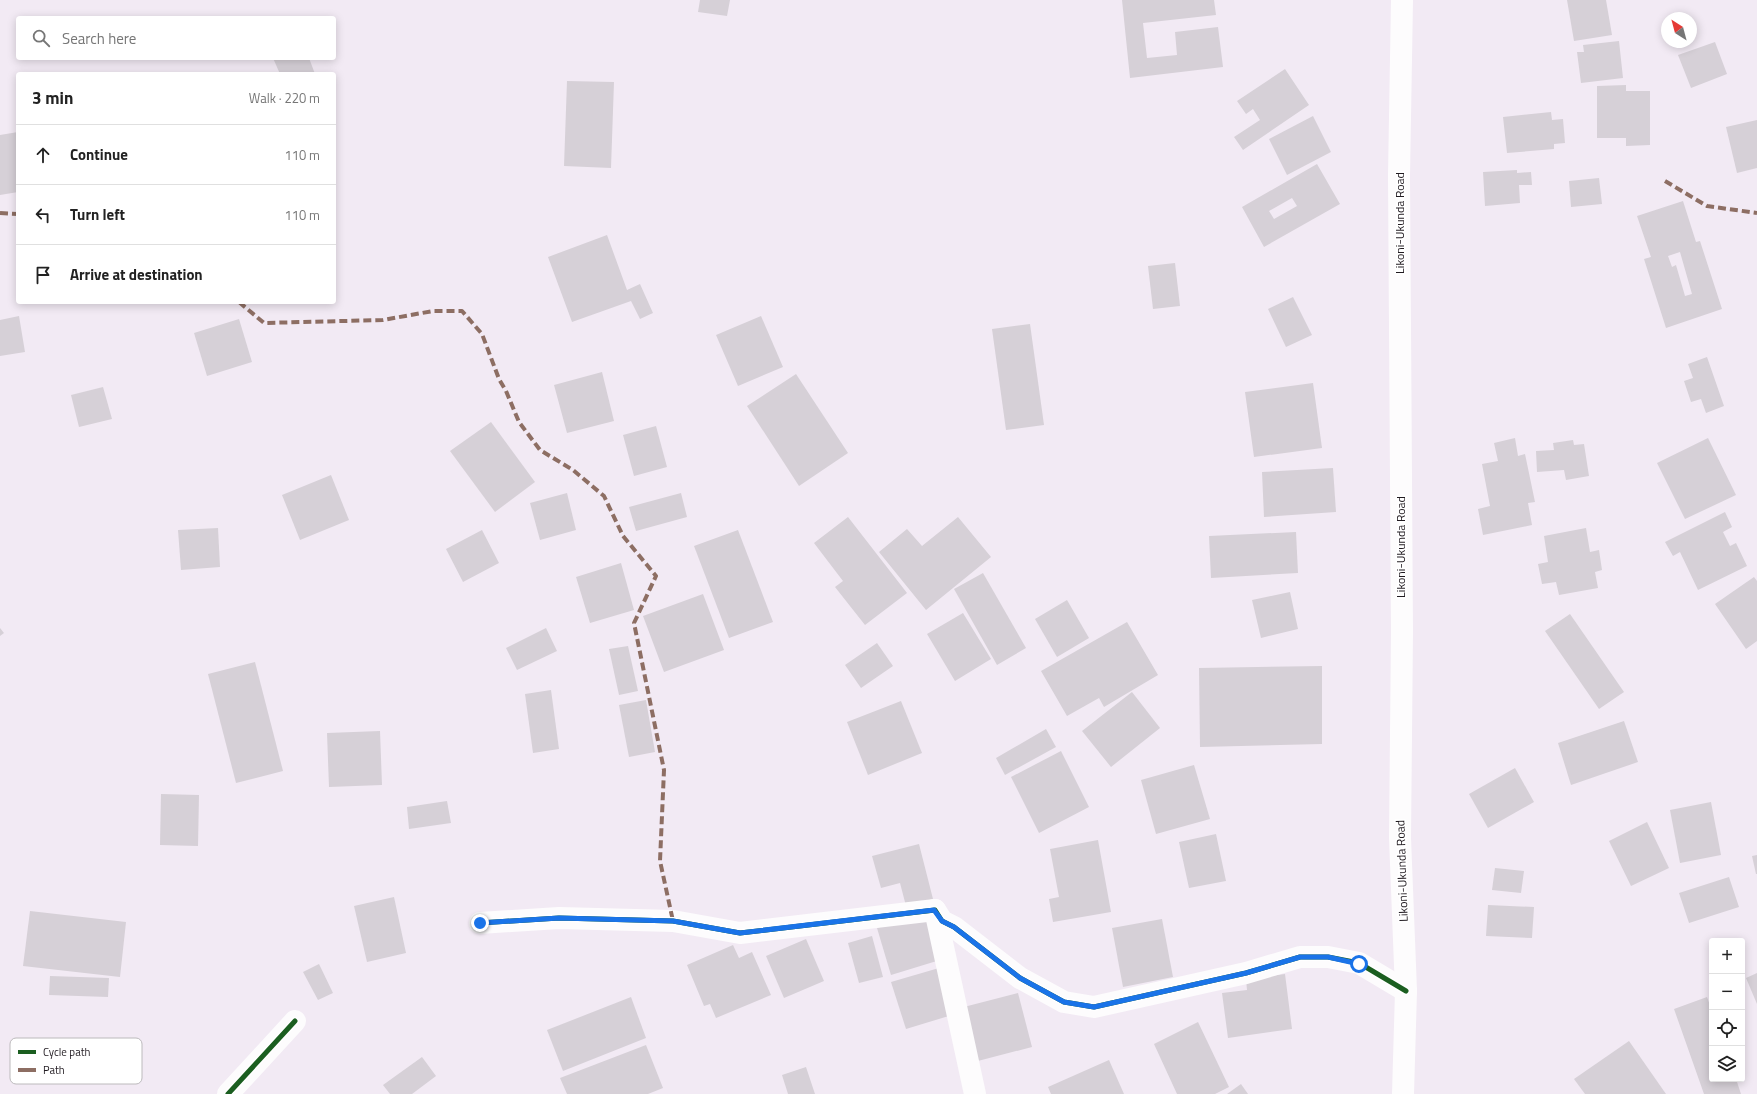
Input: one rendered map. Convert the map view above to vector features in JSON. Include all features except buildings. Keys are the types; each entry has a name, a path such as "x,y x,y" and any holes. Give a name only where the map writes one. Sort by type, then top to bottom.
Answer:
{"main road":[{"name":"Likoni-Ukunda Road","path":"1402,0 1399,176 1402,631 1400,838 1406,991 1403,1094"},
{"path":"934,910 942,921 954,927 1020,978 1064,1002 1094,1007 1246,973 1300,957 1328,957 1359,964 1406,991"},
{"path":"480,923 559,918 673,921 740,933 934,910"},
{"path":"934,910 975,1094"},
{"path":"228,1094 295,1021"}],"marked path":[{"path":"1665,181 1707,206 1757,213"},
{"path":"0,213 16,214"},
{"path":"241,304 264,323 383,320 433,311 462,311 482,334 499,379 506,391 519,422 540,450 573,470 604,496 623,536 656,576 634,623 664,770 660,861 673,921"}],"cycle path":[{"path":"480,923 559,918 673,921 740,933 935,910 942,921 954,927 1020,978 1064,1002 1094,1007 1246,973 1300,957 1328,957 1359,963 1406,991"},
{"path":"228,1094 295,1021"}],"route":[{"path":"480,923 559,918 673,921 740,933 934,910 942,921 954,927 1020,978 1064,1002 1094,1007 1246,973 1300,957 1328,957 1359,964"}]}
